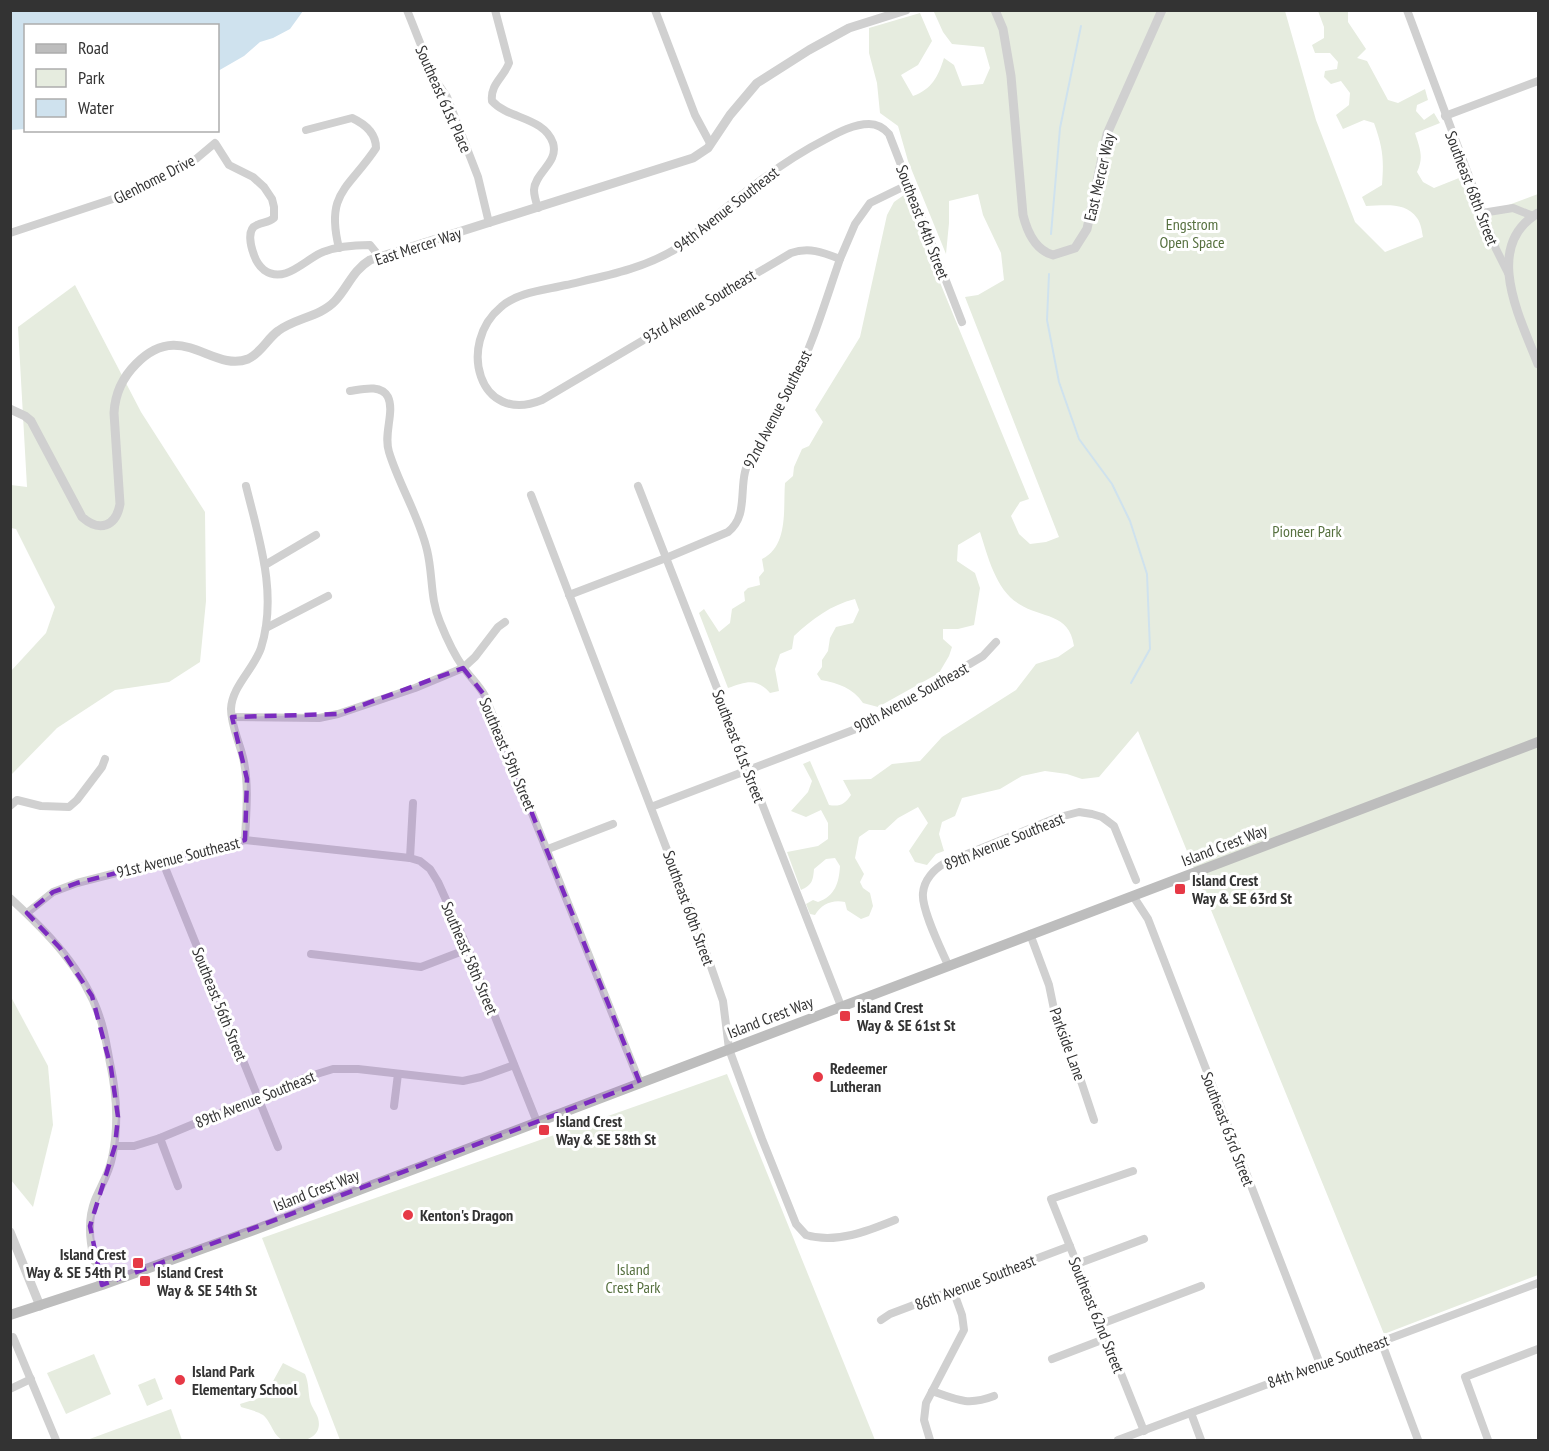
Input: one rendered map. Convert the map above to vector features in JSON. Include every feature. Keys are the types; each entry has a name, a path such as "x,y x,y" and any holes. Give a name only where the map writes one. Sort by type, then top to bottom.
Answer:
{"main road":[{"name":"Island Crest Way","path":"10,1315 102,1286 1539,742"}],"street":[{"name":"Southeast 61st Place","path":"407,10 434,78 447,97 478,177 489,223"},
{"path":"495,10 509,63 493,87 492,101 538,126 550,137 553,144 554,155 535,184 538,208"},
{"path":"655,10 691,106 711,143"},
{"name":"East Mercer Way","path":"10,409 31,421 82,517 93,525 104,526 116,518 120,504 114,401 123,380 140,359 159,348 180,345 229,360 248,359 279,330 294,321 319,312 334,302 357,270 379,256 693,159 711,143 730,115 757,83 849,28 906,10"},
{"name":"East Mercer Way","path":"995,10 1003,29 1011,76 1023,215 1037,244 1042,250 1053,255 1074,248 1087,229 1107,134 1162,10"},
{"name":"Southeast 68th Street","path":"1407,10 1482,213 1509,274 1518,312 1539,364"},
{"path":"1445,116 1539,81"},
{"path":"306,130 352,118 372,132 376,139 376,148 340,194 334,212 339,248"},
{"name":"94th Avenue Southeast","path":"478,374 476,358 480,341 494,314 510,300 625,271 665,256 679,248 756,183 801,152 843,130 870,123 879,125"},
{"name":"Southeast 64th Street","path":"879,125 889,134 907,185 963,322"},
{"name":"Glenhome Drive","path":"10,233 134,192 196,159 216,144 229,165 260,183 272,199 274,218 256,225 251,229 250,236 255,260 266,271 282,274 292,271 324,252 339,248 370,245 379,256"},
{"path":"840,259 855,224 870,203 907,185"},
{"path":"1482,213 1513,208 1536,214"},
{"path":"1509,274 1509,261 1515,236 1525,221 1536,214"},
{"name":"93rd Avenue Southeast","path":"478,374 496,398 519,407 529,405 542,400 791,253 807,249 819,250 840,259"},
{"name":"92nd Avenue Southeast","path":"569,595 728,532 739,520 748,462 773,425 796,377 840,259"},
{"name":"Southeast 59th Street","path":"350,391 377,388 388,399 390,407 386,440 388,449 427,548 439,621 463,668 479,685 485,696 640,1083"},
{"path":"245,840 247,779 231,707 256,661 266,628 268,606 265,565 246,486"},
{"name":"Southeast 61st Street","path":"638,486 841,1006"},
{"name":"Southeast 60th Street","path":"531,495 723,1001 729,1049 791,1212 801,1231 811,1236 846,1236 895,1220"},
{"path":"265,565 316,535"},
{"path":"266,628 328,596"},
{"path":"232,717 307,719 338,714 415,688 463,668 498,627 506,622"},
{"name":"90th Avenue Southeast","path":"651,807 869,724 983,656 996,642"},
{"path":"10,806 17,801 41,806 69,807 102,767 105,759"},
{"path":"410,858 413,803"},
{"name":"89th Avenue Southeast","path":"948,965 923,900 925,884 931,873 945,863 1056,818 1079,812 1107,820 1113,826 1136,880"},
{"path":"548,849 613,824"},
{"name":"91st Avenue Southeast","path":"27,913 45,898 63,888 162,860 245,840 410,858"},
{"name":"Southeast 58th Street","path":"410,858 420,861 430,869 438,882 468,949 537,1122"},
{"name":"Southeast 56th Street","path":"162,860 278,1148"},
{"name":"Southeast 63rd Street","path":"1133,896 1148,919 1320,1364"},
{"path":"10,898 60,948 80,974 101,1019 118,1117 115,1146 107,1175 94,1203 90,1226 92,1252 102,1286"},
{"name":"Parkside Lane","path":"1030,934 1049,986 1056,1019 1074,1060 1094,1120"},
{"path":"311,954 421,968 468,949"},
{"name":"89th Avenue Southeast","path":"115,1146 134,1146 160,1138 307,1077 333,1070 345,1068 463,1081 514,1065"},
{"path":"394,1106 398,1074"},
{"path":"160,1138 178,1186"},
{"name":"Southeast 62nd Street","path":"1133,1171 1051,1199 1144,1431"},
{"path":"10,1232 40,1306"},
{"path":"1077,1264 1144,1239"},
{"name":"86th Avenue Southeast","path":"881,1320 890,1314 1070,1246"},
{"name":"84th Avenue Southeast","path":"1118,1440 1539,1283"},
{"path":"1101,1324 1201,1286"},
{"path":"930,1440 924,1412 932,1391 964,1330 962,1315 953,1290"},
{"path":"12,1338 56,1440"},
{"path":"1052,1359 1107,1338"},
{"path":"1381,1341 1419,1440"},
{"path":"1488,1440 1465,1377 1539,1349"},
{"path":"10,1389 31,1379"},
{"path":"932,1391 967,1402 980,1401 994,1396"},
{"path":"1191,1413 1201,1440"}],"highlighted area":[{"path":"463,668 485,696 640,1083 102,1285 90,1226 115,1146 118,1117 111,1068 92,996 60,948 27,913 53,892 77,883 245,840 247,779 232,717 338,714"}],"green space":[{"path":"1285,11 1316,120 1355,222 1385,252 1423,237 1420,225 1417,218 1406,209 1386,205 1366,206 1362,197 1382,185 1382,154 1374,123 1364,120 1343,129 1336,115 1349,105 1350,93 1341,81 1331,84 1324,77 1325,71 1337,69 1338,62 1330,53 1315,53 1312,45 1324,38 1324,27 1318,11 1348,11 1348,22 1366,49 1357,58 1367,61 1388,100 1398,103 1425,89 1428,100 1417,105 1416,111 1424,120 1434,113 1440,123 1415,133 1421,157 1417,172 1423,182 1434,188 1464,176 1479,216 1538,194 1538,1275 1384,1334 1138,731 1099,777 1082,779 1045,771 1022,776 1000,789 962,798 955,816 942,822 939,834 944,851 936,854 927,865 915,862 909,851 928,823 918,807 898,818 885,830 869,830 859,837 855,858 864,874 860,882 863,888 870,893 873,906 869,916 861,919 847,910 845,902 841,901 828,903 815,915 810,914 806,904 813,900 818,902 832,892 839,878 840,866 835,858 826,859 814,869 810,884 801,890 787,852 818,846 828,839 828,823 821,810 806,817 791,811 808,792 812,781 803,764 810,761 829,805 842,804 851,795 843,780 871,779 892,764 920,761 942,737 1016,690 1036,664 1058,657 1074,646 1067,627 1053,618 1019,604 1004,590 994,572 980,532 958,545 957,561 975,573 980,588 974,625 958,629 943,629 943,639 952,647 939,673 878,707 863,703 850,690 821,680 817,674 822,667 822,660 828,651 830,638 836,627 853,623 859,610 855,599 822,613 794,636 792,649 780,654 775,669 779,691 770,693 760,685 750,682 728,688 699,613 704,609 719,632 730,623 732,609 745,601 744,592 748,588 760,585 759,577 764,571 762,559 771,553 781,536 785,483 793,476 794,467 802,449 809,446 823,422 815,410 860,337 887,215 894,202 904,195 1029,499 1020,502 1011,516 1019,534 1030,544 1046,542 1059,537 965,297 978,295 1004,280 1001,253 983,215 978,194 949,201 946,254 908,161 898,126 880,113 877,83 869,53 869,28 920,13 932,41 918,65 901,75 913,96 930,86 944,58 954,65 962,86 983,84 990,68 984,47 952,44 943,32 934,12"},
{"path":"75,285 141,412 205,512 206,601 200,662 169,682 115,690 57,728 11,775 11,671 46,633 55,607 16,529 11,528 11,485 27,487 18,327"},
{"path":"10,995 48,1066 53,1125 33,1207 11,1180"},
{"name":"Island Crest Park","path":"727,1074 875,1440 340,1440 262,1238"},
{"path":"94,1354 111,1394 66,1414 47,1373"},
{"path":"283,1363 305,1374 310,1401 318,1418 319,1425 314,1436 303,1441 283,1440 274,1432 263,1415 241,1407 240,1404 265,1396"},
{"path":"155,1378 163,1399 147,1406 138,1385"},
{"path":"171,1409 182,1440 87,1440"}],"water":[{"path":"11,10 303,11 290,29 260,42 244,56 219,70 219,24 24,24 24,129 11,130"}],"waterway":[{"path":"1051,234 1060,128 1081,26"},
{"path":"1049,274 1047,320 1059,382 1079,439 1112,484 1130,521 1147,574 1150,649 1131,683"}],"place":[{"name":"Island Crest Way & SE 63rd St","path":"1180,889"},
{"name":"Island Crest Way & SE 61st St","path":"845,1016"},
{"name":"Redeemer Lutheran","path":"818,1077"},
{"name":"Island Crest Way & SE 58th St","path":"544,1130"},
{"name":"Kenton's Dragon","path":"408,1215"},
{"name":"Island Crest Way & SE 54th Pl","path":"138,1263"},
{"name":"Island Crest Way & SE 54th St","path":"145,1281"},
{"name":"Island Park Elementary School","path":"180,1380"}],"park label":[{"name":"Engstrom Open Space","path":"1192,233"},
{"name":"Pioneer Park","path":"1307,531"}]}
